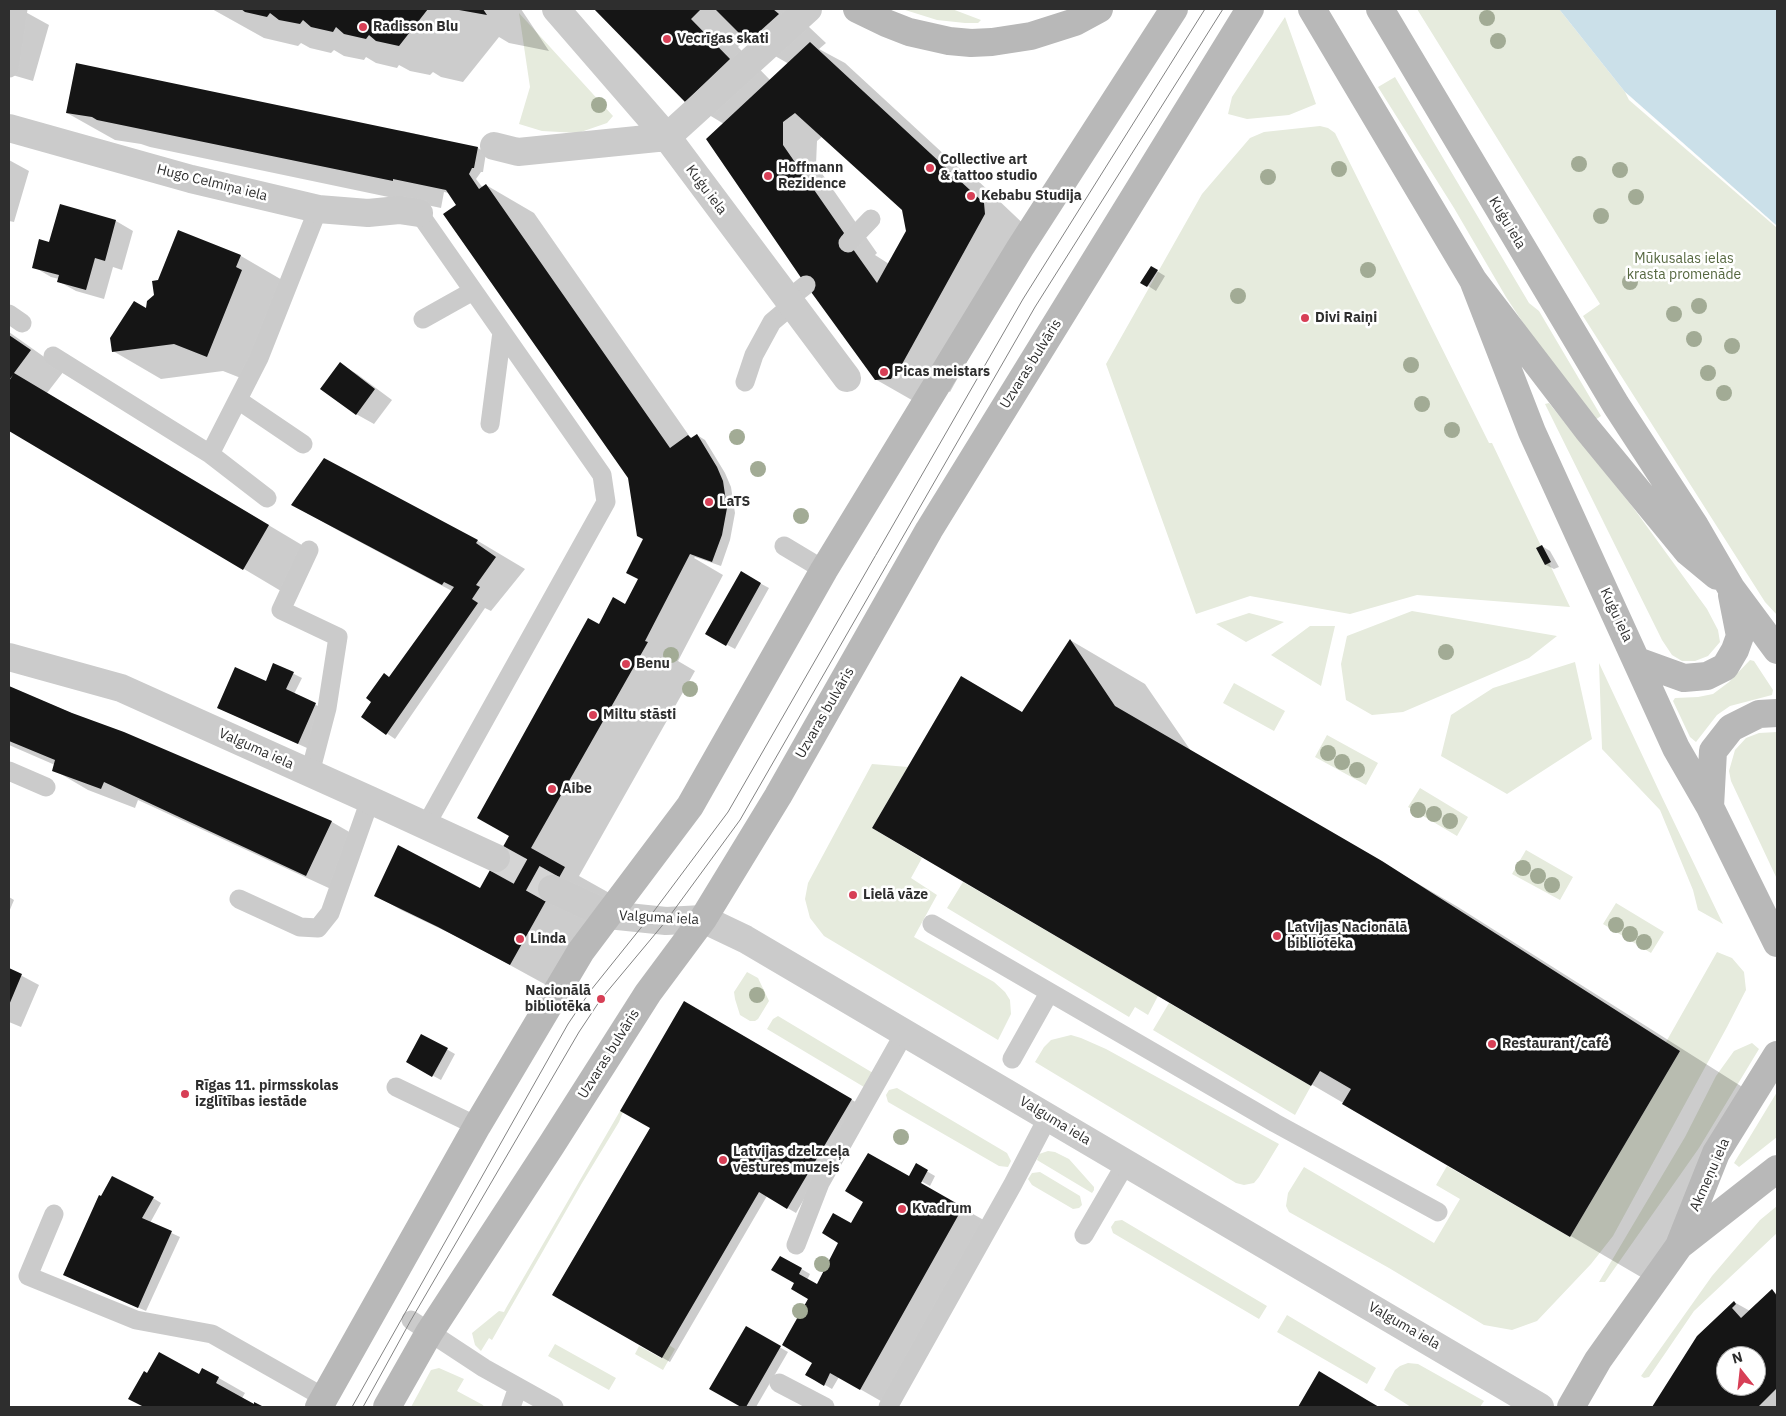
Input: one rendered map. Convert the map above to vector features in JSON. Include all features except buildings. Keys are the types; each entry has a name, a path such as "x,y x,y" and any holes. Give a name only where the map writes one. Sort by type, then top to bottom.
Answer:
{"main road":[{"path":"857,9 909,32 949,41 971,43 1031,36 1075,22 1099,9"},
{"path":"322,1403 477,1126 581,951 690,806 824,570 1020,248 1174,9"},
{"name":"Uzvaras bulvāris","path":"387,1407 420,1326 552,1144 648,993 703,919 783,787 930,530 1250,9"},
{"name":"Kuģu iela","path":"1312,9 1472,280 1587,429 1688,552 1731,588"},
{"name":"Kuģu iela","path":"1380,9 1616,405 1695,526 1731,588 1777,650"},
{"name":"Kuģu iela","path":"1472,280 1532,432 1676,748 1710,807 1777,943"},
{"path":"1637,662 1684,678 1707,676 1725,667 1735,650 1740,636 1731,588"},
{"path":"1710,807 1713,751 1731,728 1759,714 1777,713"},
{"name":"Akmeņu iela","path":"1571,1407 1598,1360 1679,1246 1716,1153 1777,1055"},
{"name":"Akmeņu iela","path":"1679,1246 1777,1169"}],"street":[{"name":"Kuģu iela","path":"556,9 667,138 795,296 847,378"},
{"path":"506,149 667,138 808,9"},
{"name":"Hugo Celmiņa iela","path":"9,128 191,179 318,209 368,213 399,210 419,213"},
{"name":"Valguma iela","path":"9,657 121,688 496,858"},
{"name":"Valguma iela","path":"552,889 608,915 666,921 703,919 780,958 1540,1407"}],"lane":[{"path":"9,68 18,9"},
{"path":"210,454 259,358 318,209"},
{"path":"419,213 602,475 606,502 426,825"},
{"path":"848,243 872,219"},
{"path":"423,318 473,290"},
{"path":"745,382 754,355 772,322 795,296"},
{"path":"490,424 502,332"},
{"path":"53,356 210,454 266,498"},
{"path":"238,400 303,444"},
{"path":"784,546 824,570"},
{"path":"309,550 281,610 338,637 327,708 310,773"},
{"path":"9,771 46,786"},
{"path":"239,899 300,927 318,928 330,913 370,800"},
{"path":"932,924 1275,1123 1438,1212"},
{"path":"1012,1058 1049,993"},
{"path":"796,1245 820,1183 905,1032"},
{"path":"396,1087 477,1126"},
{"path":"888,1407 1013,1184 1048,1117"},
{"path":"1084,1235 1126,1163"},
{"path":"54,1214 28,1276 136,1320 212,1334 322,1403"},
{"path":"420,1326 518,1387 554,1407"},
{"path":"779,1383 825,1407"},
{"path":"511,1407 518,1387"}],"green space":[{"path":"902,9 952,9 981,20 978,23 965,23 937,20"},
{"name":"Mūkusalas ielas krasta promenāde","path":"1417,9 1559,9 1625,92 1777,226 1777,615 1765,602 1583,316 1600,304"},
{"path":"519,13 613,116 607,123 578,133 542,131 519,124 530,87"},
{"path":"1285,17 1316,104 1289,115 1247,119 1228,114 1232,97"},
{"path":"1395,77 1529,303 1539,311 1601,416 1595,420 1543,353 1506,297 1454,208 1378,87"},
{"path":"1320,126 1328,128 1335,133 1489,443 1492,443 1570,607 1417,595 1350,614 1250,596 1196,614 1106,364 1202,194 1250,138 1264,132"},
{"path":"1549,403 1632,506 1707,609 1718,630 1720,642 1708,656 1695,661 1682,661 1672,655 1662,640 1545,404"},
{"path":"1412,611 1557,636 1529,658 1403,712 1372,715 1346,700 1341,664 1347,636"},
{"path":"1249,613 1284,622 1246,642 1216,624"},
{"path":"1310,626 1335,626 1321,686 1271,655"},
{"path":"1750,660 1754,661 1773,690 1772,695 1730,706 1717,715 1696,742 1690,737 1673,701 1675,698 1713,694 1729,682"},
{"path":"1575,662 1592,739 1507,794 1441,756 1451,715 1493,688"},
{"path":"1599,663 1723,924 1698,910 1693,890 1660,810 1602,749"},
{"path":"1234,683 1285,711 1274,731 1223,703"},
{"path":"1777,732 1777,879 1731,781 1729,771 1735,750 1746,738 1759,733"},
{"path":"1327,735 1378,763 1366,785 1315,757"},
{"path":"872,764 908,767 872,828 922,858 911,878 937,895 914,937 994,982 1005,992 1010,1000 1011,1014 998,1040 824,936 810,918 805,899 808,883"},
{"path":"1420,788 1468,817 1457,836 1408,807"},
{"path":"1526,850 1573,877 1560,900 1512,874"},
{"path":"963,882 1158,996 1148,1015 1135,1007 1129,1017 947,908"},
{"path":"1616,903 1664,932 1651,953 1603,924"},
{"path":"1717,952 1732,958 1744,972 1746,990 1613,1236 1591,1264 1537,1321 1512,1330 1484,1325 1389,1268 1289,1212 1286,1206 1288,1193 1304,1167 1434,1243 1460,1199 1436,1185 1447,1166 1570,1237 1680,1051 1666,1042"},
{"path":"747,972 758,978 769,1001 755,1021 750,1021 740,1015 735,999 734,992"},
{"path":"1169,1003 1311,1086 1295,1115 1153,1030"},
{"path":"778,1016 873,1073 864,1087 767,1029 773,1019"},
{"path":"1071,1035 1106,1049 1279,1144 1259,1177 1254,1183 1244,1185 1236,1183 1035,1062 1044,1047 1051,1040"},
{"path":"1752,1043 1759,1049 1699,1148 1605,1282 1599,1282 1685,1137 1716,1076 1734,1051"},
{"path":"897,1088 1007,1153 1011,1161 1008,1167 999,1166 888,1102 886,1095 889,1090"},
{"path":"1777,1092 1777,1137 1739,1167 1734,1163"},
{"path":"620,1111 623,1112 619,1122 492,1340 489,1338 481,1351 475,1345 472,1333 499,1311 504,1312"},
{"path":"1048,1151 1055,1152 1069,1159 1094,1187 1092,1193 1037,1160 1039,1154"},
{"path":"1040,1172 1080,1196 1082,1205 1079,1208 1073,1209 1032,1185 1028,1179 1032,1173"},
{"path":"1777,1206 1777,1233 1694,1311 1649,1377 1644,1378 1641,1376 1712,1276 1760,1220"},
{"path":"1122,1220 1267,1306 1259,1319 1113,1233 1111,1227 1115,1221"},
{"path":"1287,1315 1376,1368 1367,1384 1277,1332"},
{"path":"555,1344 616,1378 609,1390 548,1356"},
{"path":"669,1345 675,1349 663,1370 635,1354 639,1346 661,1358"},
{"path":"1408,1363 1418,1364 1484,1401 1480,1407 1411,1407 1384,1390 1395,1370"},
{"path":"439,1368 464,1379 457,1391 484,1407 411,1407 431,1370"}],"water":[{"path":"1559,9 1777,9 1777,226 1625,92"}],"pier":[{"path":"1625,92 1777,226 1777,228 1629,100"}],"tunnel":[{"path":"496,858 552,889"}],"tram line":[{"path":"352,1407 568,1024 591,990 648,919 728,812 1023,299 1205,9"},
{"path":"363,1407 411,1320 579,1032 601,999 666,921 740,820 1035,307 1223,9"}],"place":[{"name":"Radisson Blu","path":"363,27"},
{"name":"Vecrīgas skati","path":"667,39"},
{"name":"Collective art & tattoo studio","path":"930,168"},
{"name":"Hoffmann Rezidence","path":"768,176"},
{"name":"Kebabu Studija","path":"971,196"},
{"name":"Divi Raiņi","path":"1305,318"},
{"name":"Picas meistars","path":"884,372"},
{"name":"LaTS","path":"709,502"},
{"name":"Benu","path":"626,664"},
{"name":"Miltu stāsti","path":"593,715"},
{"name":"Aibe","path":"552,789"},
{"name":"Lielā vāze","path":"853,895"},
{"name":"Latvijas Nacionālā bibliotēka","path":"1277,936"},
{"name":"Linda","path":"520,939"},
{"name":"Nacionālā bibliotēka","path":"601,999"},
{"name":"Restaurant/café","path":"1492,1044"},
{"name":"Rīgas 11. pirmsskolas izglītības iestāde","path":"185,1094"},
{"name":"Latvijas dzelzceļa vēstures muzejs","path":"723,1160"},
{"name":"Kvadrum","path":"902,1209"}]}
